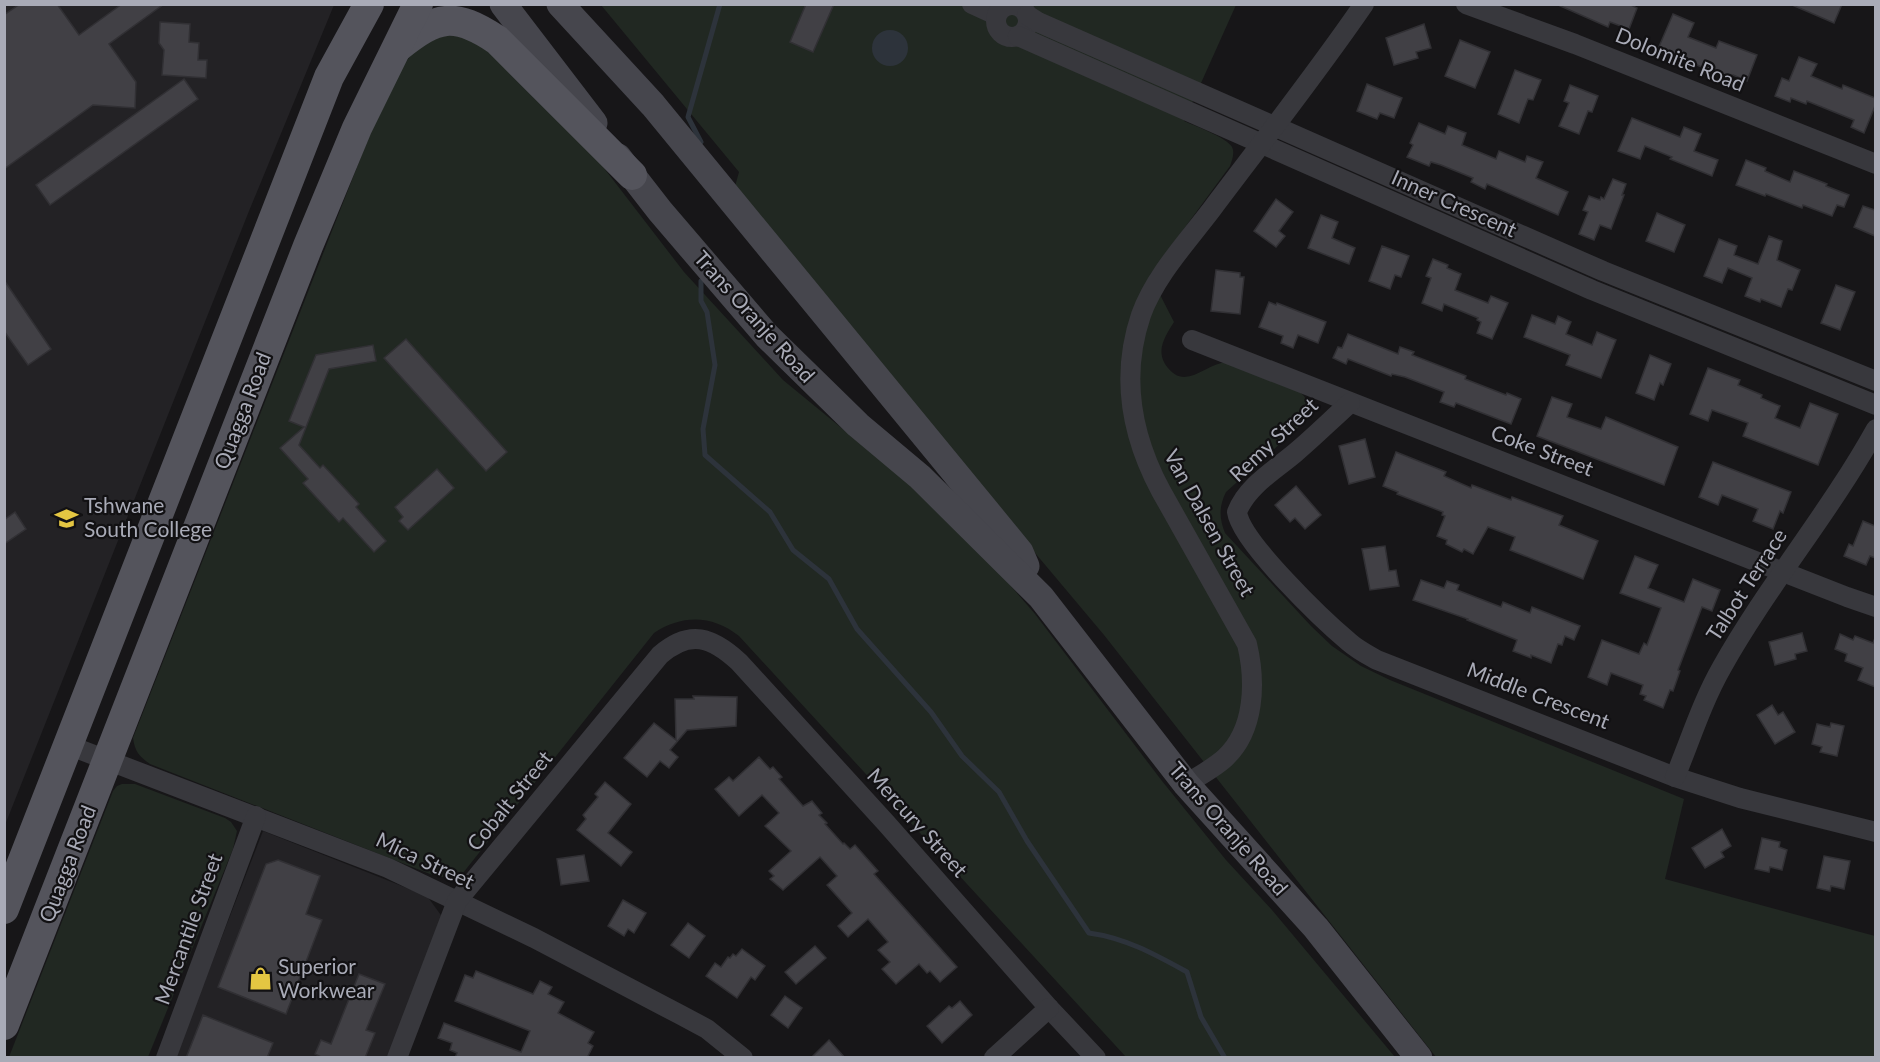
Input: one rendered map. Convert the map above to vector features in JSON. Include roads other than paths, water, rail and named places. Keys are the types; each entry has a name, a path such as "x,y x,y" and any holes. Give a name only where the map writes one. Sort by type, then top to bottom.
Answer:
{"main road":[{"path":"329,77 337,42 350,4"},
{"name":"Quagga Road","path":"4,909 329,77 369,4"},
{"name":"Quagga Road","path":"4,1025 308,246 357,128 418,4"},
{"name":"Trans Oranje Road","path":"503,4 632,175 712,273 767,336 858,425 920,477 1041,597 1186,784 1316,928 1419,1058"},
{"name":"Trans Oranje Road","path":"560,4 653,105 1000,527 1020,552 1041,597"},
{"path":"394,50 423,27 442,21 461,20 481,29 497,40 632,175"}],"street":[{"path":"972,4 996,15"},
{"name":"Van Dalsen Street","path":"1186,784 1223,760 1237,742 1252,702 1253,667 1247,644 1233,617 1151,472 1131,413 1130,377 1142,313 1157,283 1328,57 1364,4"},
{"name":"Dolomite Road","path":"1466,4 1575,44 1875,164"},
{"path":"1013,5 1023,9 1027,15 1026,28 1018,36 1008,37 996,26 996,15 1003,7 1013,5"},
{"name":"Inner Crescent","path":"1027,15 1038,22 1604,271 1875,381"},
{"name":"Inner Crescent","path":"1018,36 1592,291 1875,405"},
{"name":"Coke Street","path":"1192,340 1875,607"},
{"name":"Remy Street","path":"1238,516 1240,505 1256,486 1350,403"},
{"name":"Talbot Terrace","path":"1675,777 1720,670 1849,474 1875,429"},
{"name":"Middle Crescent","path":"1238,516 1248,537 1261,553 1327,622 1351,644 1364,652 1675,777 1740,798 1875,832"},
{"name":"Cobalt Street","path":"396,1058 457,902 660,655 679,641 690,639"},
{"name":"Mercury Street","path":"690,639 710,641 739,662 1096,1058"},
{"name":"Mica Street","path":"68,745 388,868 534,938 679,1014 706,1029 743,1058"},
{"name":"Mercantile Street","path":"166,1058 256,816"},
{"path":"994,1058 1049,1008"}],"waterway":[{"path":"701,142 688,117 720,4"},
{"path":"701,281 701,301 707,312 715,365 703,429 705,455 770,512 793,550 829,579 857,629 931,712 962,756 999,792 1027,841 1089,933 1128,943 1187,972 1201,1017 1225,1058"}],"place":[{"name":"Tshwane South College","path":"66,518"},
{"name":"Superior Workwear","path":"260,979"}]}
